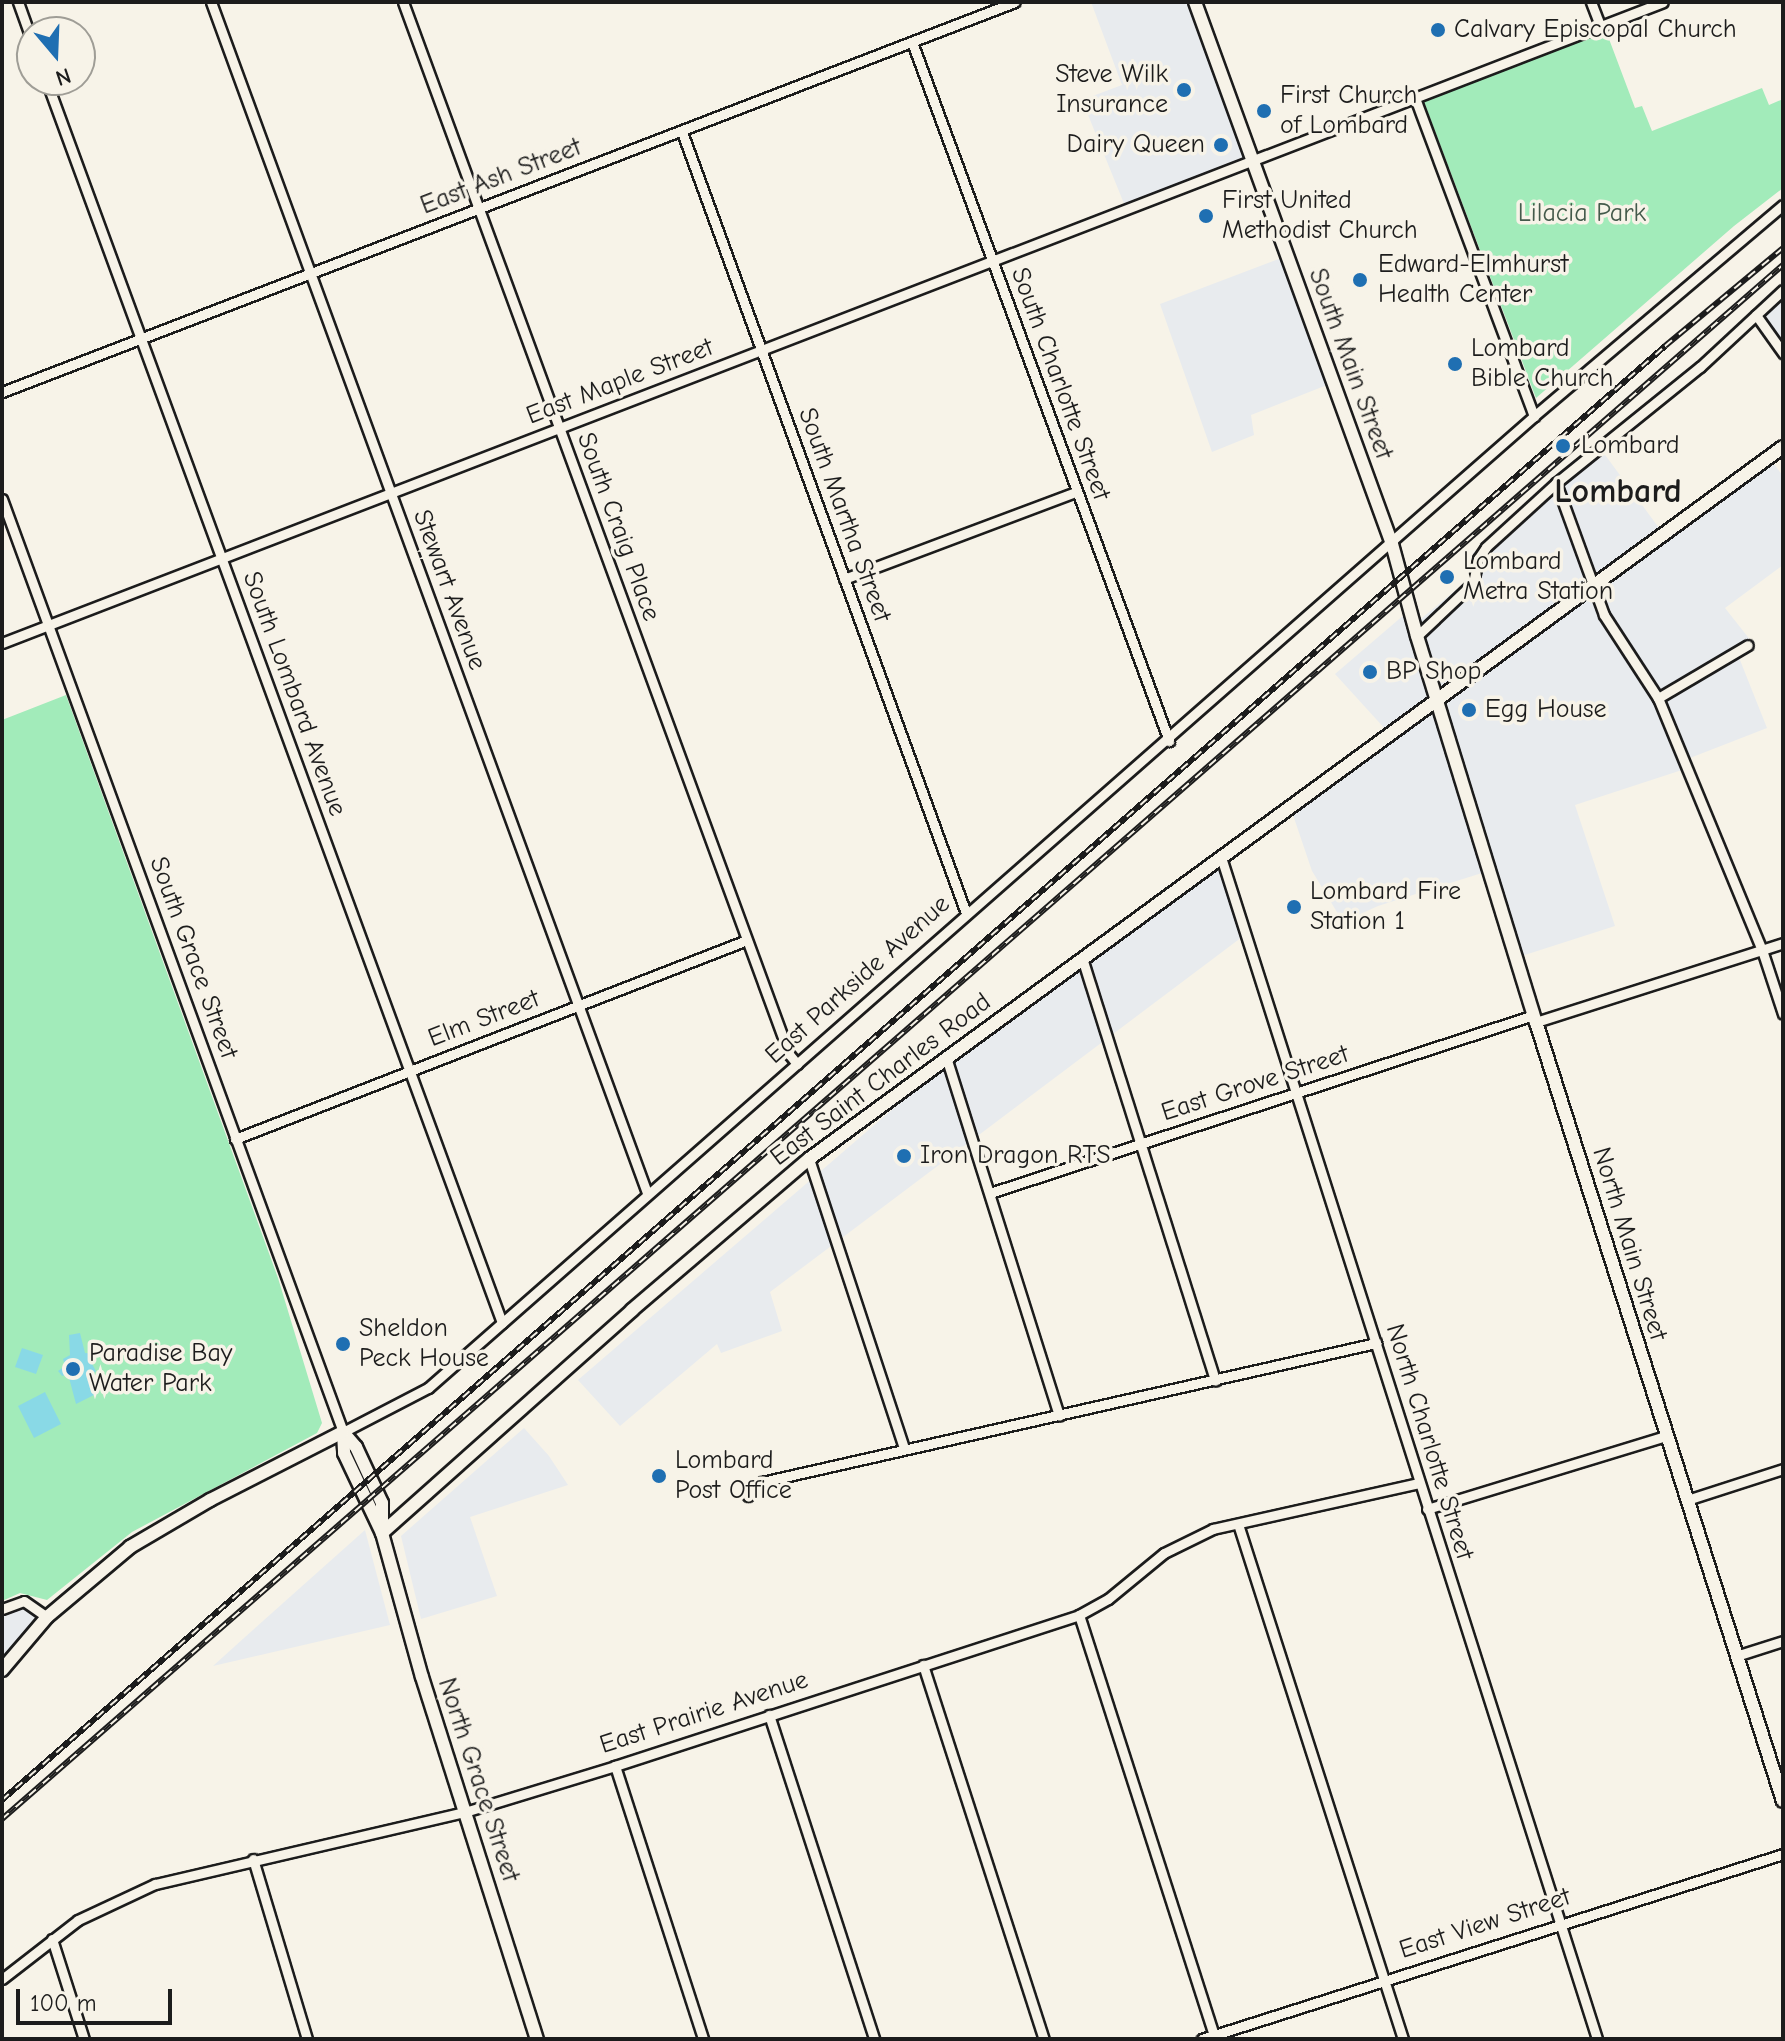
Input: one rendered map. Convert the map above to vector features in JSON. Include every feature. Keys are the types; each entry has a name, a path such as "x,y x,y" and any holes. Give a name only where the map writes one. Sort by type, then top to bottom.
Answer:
{"main road":[{"name":"South Main Street","path":"1195,2 1392,544 1437,699"},
{"name":"East Saint Charles Road","path":"382,1533 632,1310 809,1159 1783,447"},
{"name":"North Main Street","path":"1437,699 1783,1801"},
{"name":"North Grace Street","path":"343,1432 356,1447 382,1503 382,1533 537,2039"},
{"path":"2,1670 47,1617 111,1561 165,1525 343,1432"}],"street":[{"name":"Stewart Avenue","path":"211,2 647,1193"},
{"name":"South Craig Place","path":"403,2 789,1054 797,1064"},
{"name":"East Ash Street","path":"2,392 1015,2"},
{"path":"1591,2 1600,26"},
{"name":"East Maple Street","path":"2,643 1663,2"},
{"name":"South Charlotte Street","path":"912,42 1169,741"},
{"name":"South Lombard Avenue","path":"52,96 502,1323"},
{"path":"1415,98 1534,416"},
{"name":"South Martha Street","path":"682,132 966,913"},
{"name":"East Parkside Avenue","path":"343,1432 428,1388 966,913 1169,741 1534,416 1783,205"},
{"path":"1417,636 1465,592 1486,547 1556,483 1700,367 1783,290"},
{"path":"1756,315 1783,353"},
{"path":"1556,483 1604,615 1658,698 1762,950 1783,1014"},
{"path":"844,579 1075,492"},
{"name":"South Grace Street","path":"2,499 343,1432"},
{"path":"1658,698 1748,645"},
{"name":"North Charlotte Street","path":"1221,857 1597,2039"},
{"name":"Elm Street","path":"235,1139 747,940"},
{"name":"East Grove Street","path":"990,1193 1783,943"},
{"path":"1082,958 1215,1381"},
{"path":"946,1057 1059,1416"},
{"path":"809,1159 904,1448"},
{"path":"748,1496 762,1482 1376,1343"},
{"path":"1427,1509 1666,1436"},
{"path":"1687,1500 1783,1469"},
{"name":"East Prairie Avenue","path":"2,1979 78,1920 129,1894 182,1876 465,1812 615,1766 1079,1615 1095,1608 1179,1543 1238,1524 1419,1483"},
{"path":"1238,1524 1403,2039"},
{"path":"2,1609 24,1601 47,1617"},
{"path":"1079,1615 1214,2037"},
{"path":"1736,1656 1783,1641"},
{"path":"923,1665 1044,2039"},
{"path":"769,1715 874,2039"},
{"path":"615,1766 703,2039"},
{"name":"East View Street","path":"1202,2039 1783,1854"},
{"path":"253,1859 307,2039"},
{"path":"52,1939 84,2039"}],"shaded area":[{"path":"1091,2 1189,2 1248,157 1125,206 1082,100 1122,85"},
{"path":"1284,257 1327,385 1251,415 1254,435 1212,452 1160,304"},
{"path":"1783,297 1783,358 1755,320"},
{"path":"1597,444 1662,532 1438,694 1416,623 1469,579 1473,553"},
{"path":"1773,463 1783,476 1783,565 1725,608 1755,646 1738,655 1767,728 1690,758 1685,769 1575,805 1615,926 1512,959 1485,872 1378,906 1343,922 1312,871 1292,812"},
{"path":"1405,614 1430,697 1387,731 1335,674"},
{"path":"1218,866 1242,937 770,1292 782,1331 721,1353 717,1344 620,1426 578,1380 951,1059"},
{"path":"524,1428 549,1456 568,1485 470,1517 497,1596 421,1619 401,1536"},
{"path":"365,1530 390,1625 213,1666 244,1638"},
{"path":"24,1604 42,1619 2,1662 2,1612"}],"green space":[{"name":"Lilacia Park","path":"1606,31 1635,108 1642,106 1652,131 1762,88 1769,105 1783,99 1783,188 1734,226 1536,398 1424,102"},
{"path":"66,695 278,1278 322,1423 317,1433 132,1532 47,1600 20,1593 2,1601 2,720"}],"water":[{"path":"80,1333 85,1353 95,1354 92,1364 96,1371 92,1375 98,1393 76,1404 68,1374 62,1376 58,1371 65,1366 63,1359 70,1355 69,1335"},
{"path":"22,1348 43,1355 36,1374 15,1367"},
{"path":"45,1392 61,1424 34,1438 18,1406"}],"railway":[{"path":"2,1800 1665,346 1783,248"},
{"path":"2,1819 1783,265"}],"place":[{"name":"Calvary Episcopal Church","path":"1438,30"},
{"name":"Steve Wilk Insurance","path":"1184,90"},
{"name":"First Church of Lombard","path":"1264,111"},
{"name":"Dairy Queen","path":"1221,145"},
{"name":"First United Methodist Church","path":"1206,216"},
{"name":"Edward-Elmhurst Health Center","path":"1360,280"},
{"name":"Lombard Bible Church","path":"1455,364"},
{"name":"Lombard","path":"1563,446"},
{"name":"Lombard Metra Station","path":"1447,577"},
{"name":"BP Shop","path":"1370,672"},
{"name":"Egg House","path":"1469,710"},
{"name":"Lombard Fire Station 1","path":"1294,907"},
{"name":"Iron Dragon RTS","path":"904,1156"},
{"name":"Sheldon Peck House","path":"343,1344"},
{"name":"Paradise Bay Water Park","path":"73,1369"},
{"name":"Lombard Post Office","path":"659,1476"}],"district":[{"name":"Lombard","path":"1618,492"}]}
